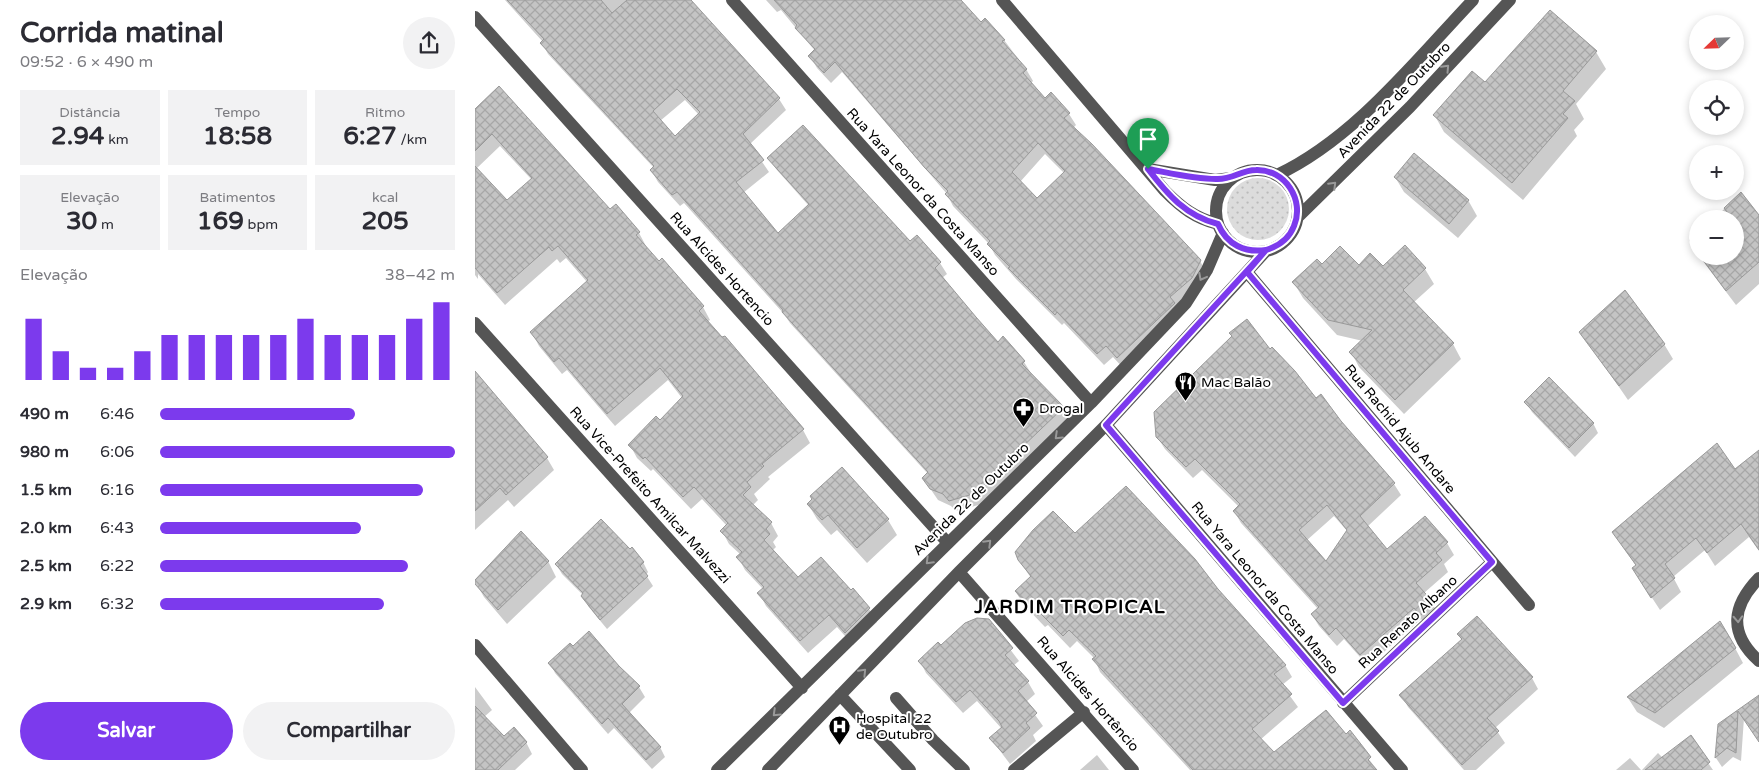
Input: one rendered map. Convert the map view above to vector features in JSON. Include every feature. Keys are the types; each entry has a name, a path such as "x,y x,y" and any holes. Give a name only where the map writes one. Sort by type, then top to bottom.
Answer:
{"street":[{"name":"Rua Yara Leonor da Costa Manso","path":"732,0 1091,404"},
{"path":"1002,0 1165,191 1190,214 1220,229"},
{"name":"Avenida 22 de Outubro","path":"1277,175 1300,165 1325,148 1382,96 1473,0"},
{"name":"Avenida 22 de Outubro","path":"1297,218 1410,107 1510,0"},
{"name":"Rua Alcides Hortencio","path":"475,17 947,542"},
{"path":"768,770 959,572 1106,425 1266,250 1286,239 1293,229 1297,218 1294,194 1277,175 1257,170 1244,172 1231,178 1215,180 1148,169"},
{"path":"1231,178 1219,196 1216,210 1220,229 1228,240 1242,249 1250,251 1266,250"},
{"name":"Avenida 22 de Outubro","path":"717,770 802,688 947,542 1091,404 1186,303 1207,270 1220,229"},
{"name":"Rua Rachid Ajub Andare","path":"1247,272 1529,605"},
{"name":"Rua Vice-Prefeito Amilcar Malvezzi","path":"475,323 802,688"},
{"name":"Rua Yara Leonor da Costa Manso","path":"1106,425 1402,770"},
{"name":"Rua Renato Albano","path":"1343,703 1492,562"},
{"name":"Rua Alcides Hortêncio","path":"959,572 1133,770"},
{"path":"1759,578 1742,597 1736,620 1744,644 1759,661"},
{"path":"475,646 582,770"},
{"path":"840,695 911,770"},
{"path":"897,698 933,740 963,770"},
{"path":"1014,770 1084,712"}],"shaded area":[{"path":"1258,178 1275,183 1280,187 1284,192 1289,209 1284,226 1280,231 1275,235 1258,240 1241,235 1236,231 1232,226 1227,209 1232,192 1236,187 1241,183"}],"building":[{"path":"507,0 601,0 612,13 627,0 691,0 780,98 743,134 764,160 736,182 778,233 809,204 767,158 803,125 910,241 917,235 941,262 935,268 976,317 998,342 1003,336 1025,361 1022,364 1064,407 993,475 995,477 980,492 949,501 943,494 930,489 922,478 928,472 782,312 783,310 677,192 672,195 650,170 654,166 540,43 544,39","holes":["677,89 700,112 675,136 653,111"]},
{"path":"774,0 961,0 981,22 985,18 1027,69 1023,73 1045,98 1051,92 1070,113 1064,118 1092,144 1201,260 1192,278 1170,297 1175,303 1117,358 1106,346 1097,354 1057,312 1055,315 1008,268 1010,267 987,244 990,241 945,194 948,191 925,168 835,62 824,73 808,56 815,49 795,28 797,25","holes":["1038,143 1065,171 1037,198 1012,172"]},
{"path":"1550,10 1597,51 1563,91 1575,101 1563,114 1568,118 1512,183 1433,115 1472,71 1485,82"},
{"path":"499,86 610,209 616,204 640,232 636,235 659,261 662,258 704,306 699,311 722,337 725,336 804,429 762,464 764,466 747,482 751,487 743,495 772,522 766,529 770,534 764,540 798,577 821,557 851,590 853,588 870,608 845,633 829,615 800,641 757,593 764,587 736,557 742,552 720,531 728,523 694,487 683,497 645,457 643,459 628,445 656,416 660,420 683,396 660,368 607,414 559,358 554,362 530,332 588,280 558,246 552,251 549,247 497,293 475,268 475,166 507,200 532,178 492,134 475,151 475,109"},
{"path":"1414,153 1469,200 1449,224 1394,177"},
{"path":"1744,196 1759,215 1759,262 1726,291 1707,265 1744,265 1744,210 1725,210 1724,208 1732,200 1744,200"},
{"path":"1405,245 1426,268 1403,290 1454,343 1395,400 1349,352 1372,330 1328,320 1292,282 1317,259 1322,264 1340,246 1359,265 1370,253 1383,266"},
{"path":"1625,290 1665,344 1619,386 1579,332"},
{"path":"1247,319 1270,349 1272,347 1295,371 1316,398 1321,394 1341,421 1395,483 1360,516 1387,549 1425,516 1448,542 1436,553 1442,560 1416,583 1434,603 1420,616 1414,608 1360,655 1336,628 1329,635 1311,614 1319,607 1233,511 1240,504 1195,459 1186,467 1156,437 1154,412 1232,336 1229,333","holes":["1327,505 1347,530 1326,561 1299,530"]},
{"path":"475,371 548,457 506,495 500,488 475,511"},
{"path":"1549,377 1594,423 1569,448 1524,402"},
{"path":"1717,443 1735,469 1759,450 1759,550 1741,524 1707,553 1696,538 1665,564 1675,578 1651,598 1632,568 1636,565 1612,532"},
{"path":"842,467 889,519 857,548 828,515 822,520 807,504 812,499 810,496"},
{"path":"1126,486 1195,559 1218,589 1286,665 1274,674 1292,694 1252,729 1274,752 1326,710 1346,734 1350,730 1371,757 1368,760 1377,770 1193,770 1092,659 1096,656 1069,630 1063,636 1040,613 1038,616 1015,591 1031,576 1018,560 1015,552 1033,530 1053,511 1075,533"},
{"path":"601,519 630,549 632,547 644,562 640,566 648,576 600,620 581,596 583,593 555,564"},
{"path":"521,531 549,561 498,610 475,584 475,580"},
{"path":"1477,616 1533,677 1487,718 1499,731 1462,765 1399,695 1462,639 1457,634"},
{"path":"977,618 989,619 1013,648 1005,655 1029,681 1018,691 1037,713 1026,723 1030,728 1003,753 989,738 1002,727 999,721 970,690 956,702 918,661 938,642 941,645 965,623"},
{"path":"1720,621 1736,648 1655,713 1627,697"},
{"path":"589,631 619,666 640,686 622,704 661,747 646,760 608,718 602,724 548,663 570,643 573,646"},
{"path":"1759,695 1759,742 1738,711 1736,753 1727,748 1715,758 1718,724"},
{"path":"475,706 504,736 514,727 527,742 498,770 475,770"},
{"path":"1691,735 1710,762 1701,770 1645,770"}],"place":[{"name":"Mac Balão","path":"1185,401"},
{"name":"Drogal","path":"1023,427"},
{"name":"Hospital 22 de Outubro","path":"840,745"}],"district":[{"name":"JARDIM TROPICAL","path":"1070,607"}],"route":[{"path":"1148,169 1179,205 1201,220 1218,224 1228,240 1234,245 1250,251 1266,250 1247,272 1492,562 1343,703 1106,425 1266,250 1277,246 1286,239 1293,229 1297,218 1296,199 1291,188 1282,179 1264,170 1250,170 1231,178 1215,180 1148,169"}]}
